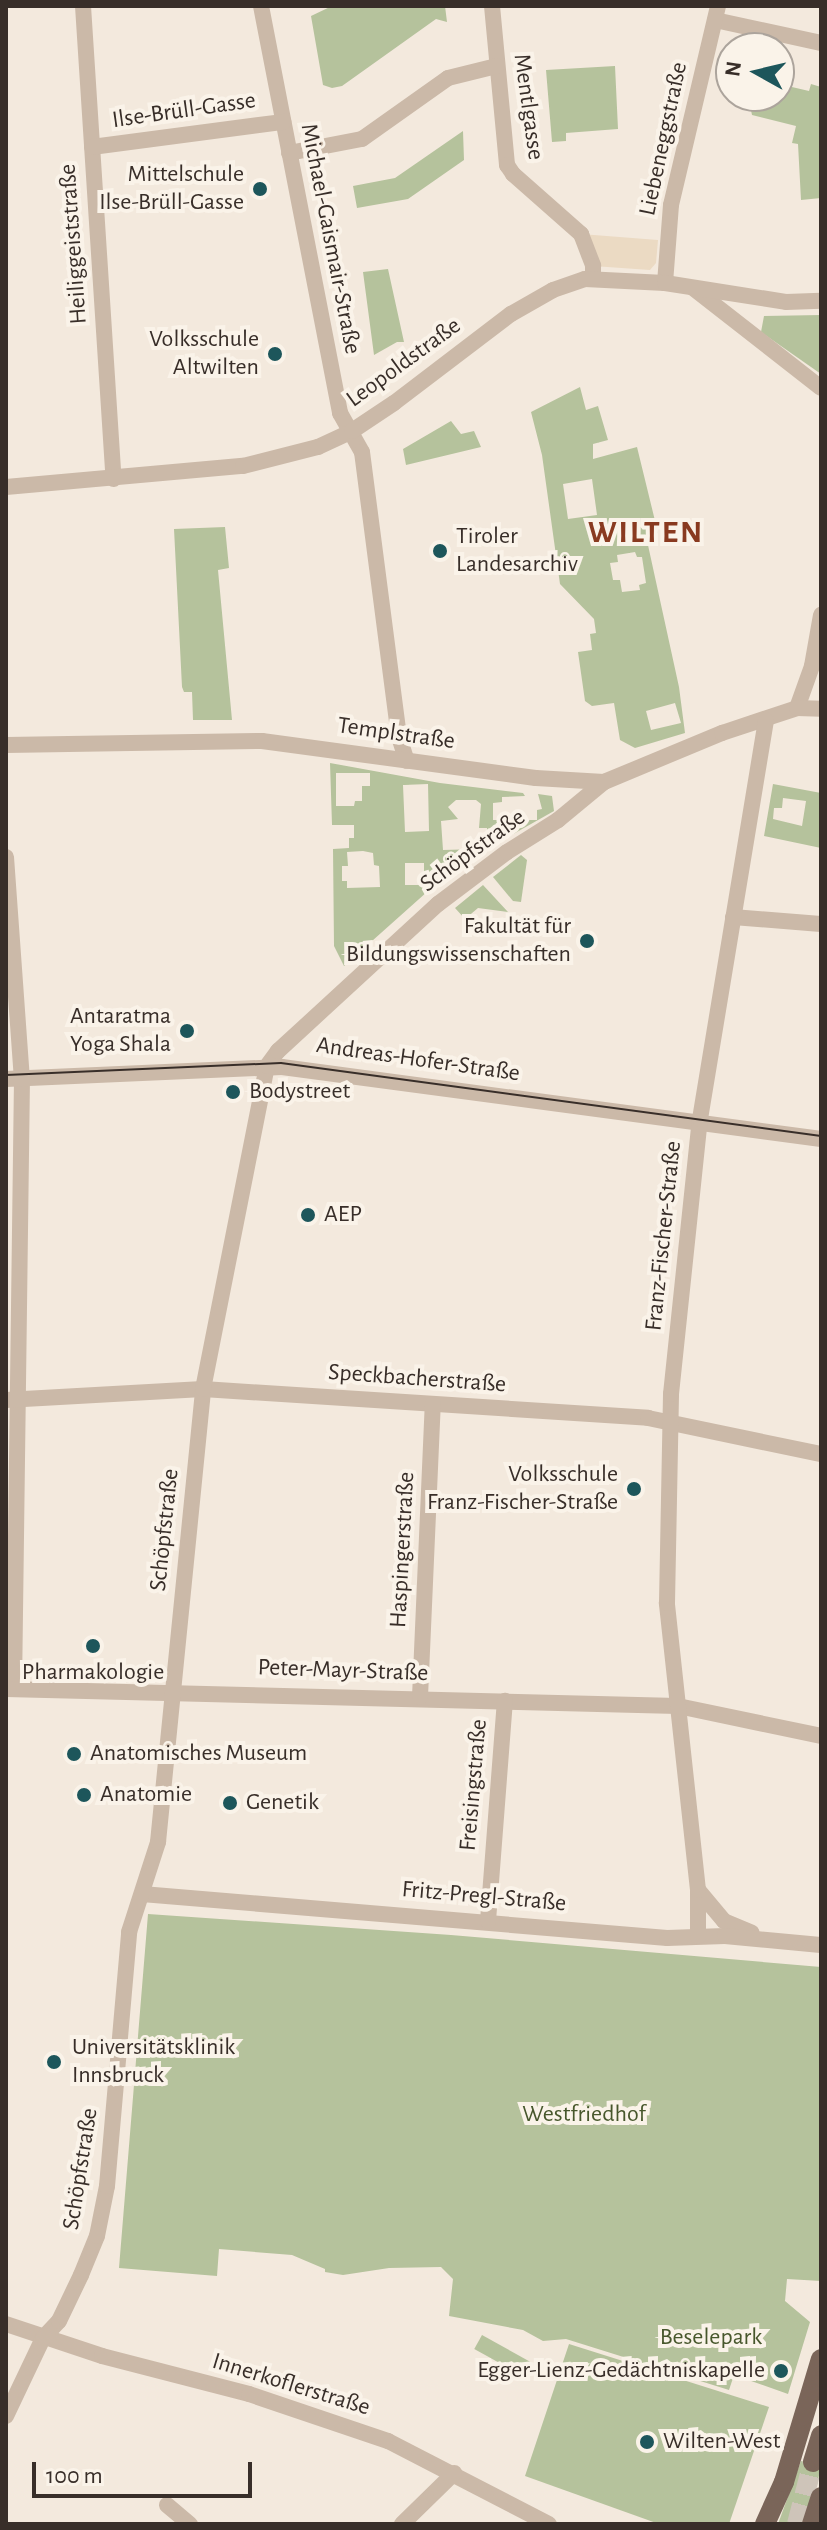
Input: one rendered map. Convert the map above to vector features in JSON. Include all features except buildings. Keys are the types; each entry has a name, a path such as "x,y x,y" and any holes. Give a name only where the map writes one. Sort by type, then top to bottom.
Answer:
{"main road":[{"path":"765,2524 784,2482 821,2359"},
{"path":"813,2462 821,2435"},
{"path":"812,2524 821,2497"}],"street":[{"name":"Heiliggeiststraße","path":"83,6 114,479"},
{"name":"Michael-Gaismair-Straße","path":"261,6 340,413 362,452 399,737 407,761"},
{"name":"Mentlgasse","path":"492,6 508,168 581,234 593,266 593,278"},
{"path":"716,13 821,43"},
{"name":"Liebeneggstraße","path":"665,283 671,205 716,13"},
{"path":"289,153 362,139 448,78 497,66"},
{"name":"Ilse-Brüll-Gasse","path":"92,147 283,122"},
{"name":"Leopoldstraße","path":"6,487 114,479 275,461 352,431 437,372 511,314 553,290 593,278 665,283 786,302 821,301"},
{"path":"692,287 821,388"},
{"path":"797,708 812,666 821,615"},
{"path":"604,782 669,753 797,708 821,709"},
{"name":"Franz-Fischer-Straße","path":"698,1936 698,1890 667,1603 670,1422 700,1123 766,720"},
{"name":"Templstraße","path":"6,745 262,741 407,761 604,782"},
{"name":"Schöpfstraße","path":"6,2416 43,2338 59,2321 97,2236 107,2186 129,1932 158,1842 203,1389 267,1066 278,1051 438,904 507,852 558,820 604,782"},
{"path":"6,857 14,1078 10,1689"},
{"path":"733,917 821,924"},
{"name":"Andreas-Hofer-Straße","path":"14,1078 267,1066 821,1139"},
{"name":"Speckbacherstraße","path":"13,1400 203,1389 648,1418 821,1454"},
{"name":"Haspingerstraße","path":"420,1697 433,1404"},
{"name":"Peter-Mayr-Straße","path":"10,1689 420,1697 678,1706 821,1736"},
{"name":"Freisingstraße","path":"488,1921 505,1701"},
{"path":"698,1890 724,1921 767,1939"},
{"name":"Fritz-Pregl-Straße","path":"142,1894 667,1938 767,1939 821,1945"},
{"name":"Innerkoflerstraße","path":"6,2324 43,2338 307,2413 388,2441 549,2524"},
{"path":"402,2524 454,2473"},
{"path":"167,2505 190,2524"}],"green space":[{"path":"332,6 445,6 447,22 436,19 342,86 332,88 323,85 311,16"},
{"path":"615,66 618,129 566,133 566,141 552,142 546,70"},
{"path":"811,84 821,87 821,198 801,200 798,144 792,143 796,126 752,115 751,112 795,112 795,88 809,91"},
{"path":"463,131 464,160 408,199 357,208 353,186 395,178"},
{"path":"388,269 404,342 397,342 374,355 363,272"},
{"path":"821,315 821,374 761,332 764,316"},
{"path":"580,387 586,410 598,406 608,440 593,444 593,459 637,447 658,533 646,536 679,687 685,733 635,748 620,740 614,703 592,706 585,701 578,652 592,650 590,634 596,633 594,619 560,584 542,455 531,412","holes":["592,479 597,515 568,519 563,484","635,552 637,557 642,557 646,583 639,585 640,590 622,592 620,580 613,580 610,563 618,562 617,555","675,703 681,723 651,730 646,711"]},
{"path":"451,421 461,434 474,431 481,447 406,465 403,449"},
{"path":"225,527 229,568 218,570 232,720 193,720 192,692 184,692 182,687 174,529"},
{"path":"330,763 440,783 523,793 525,796 502,797 502,802 493,803 493,820 537,820 537,810 542,809 538,794 552,796 554,811 473,857 437,883 344,966 334,946 333,849 349,848 349,838 354,838 354,825 332,825","holes":["336,773 370,773 370,786 362,786 362,801 355,801 354,806 336,806","428,784 429,831 405,832 403,785","456,800 476,800 481,804 479,828 487,828 488,842 480,842 480,849 443,850 441,821 458,819 448,807","347,852 373,853 374,865 379,866 380,887 347,888 347,881 342,881 342,866 348,866","405,863 424,863 424,885 405,885"]},
{"path":"773,784 821,793 821,848 764,836","holes":["783,798 806,801 802,826 773,819 774,808 782,808"]},
{"path":"521,855 527,860 521,902 513,901 493,877"},
{"path":"483,885 508,912 478,908 465,919 455,908"},
{"name":"Westfriedhof","path":"148,1914 451,1935 821,1967 821,2281 787,2279 785,2301 810,2322 788,2394 734,2375 729,2390 566,2339 543,2341 523,2330 449,2316 453,2279 441,2267 389,2268 343,2275 325,2272 325,2269 292,2255 219,2249 217,2276 119,2268"},
{"path":"482,2335 530,2362 522,2376 474,2349"},
{"name":"Wilten-West","path":"569,2344 769,2407 729,2524 659,2524 525,2476"},
{"path":"801,2461 821,2466 817,2485 802,2524 778,2524"}],"shaded area":[{"path":"581,234 658,240 656,263 650,270 593,266"}],"tunnel":[{"path":"797,2524 813,2462"}],"tram line":[{"path":"6,1075 281,1063 821,1136"}],"place":[{"name":"Mittelschule Ilse-Brüll-Gasse","path":"260,189"},
{"name":"Volksschule Altwilten","path":"275,354"},
{"name":"Tiroler Landesarchiv","path":"440,551"},
{"name":"Fakultät für Bildungswissenschaften","path":"587,941"},
{"name":"Antaratma Yoga Shala","path":"187,1031"},
{"name":"Bodystreet","path":"233,1092"},
{"name":"AEP","path":"308,1215"},
{"name":"Volksschule Franz-Fischer-Straße","path":"634,1489"},
{"name":"Pharmakologie","path":"93,1646"},
{"name":"Anatomisches Museum","path":"74,1754"},
{"name":"Anatomie","path":"84,1795"},
{"name":"Genetik","path":"230,1803"},
{"name":"Universitätsklinik Innsbruck","path":"54,2062"},
{"name":"Egger-Lienz-Gedächtniskapelle","path":"781,2371"},
{"name":"Wilten-West","path":"647,2442"}],"district":[{"name":"WILTEN","path":"646,532"}],"park label":[{"name":"Beselepark","path":"711,2338"}]}
